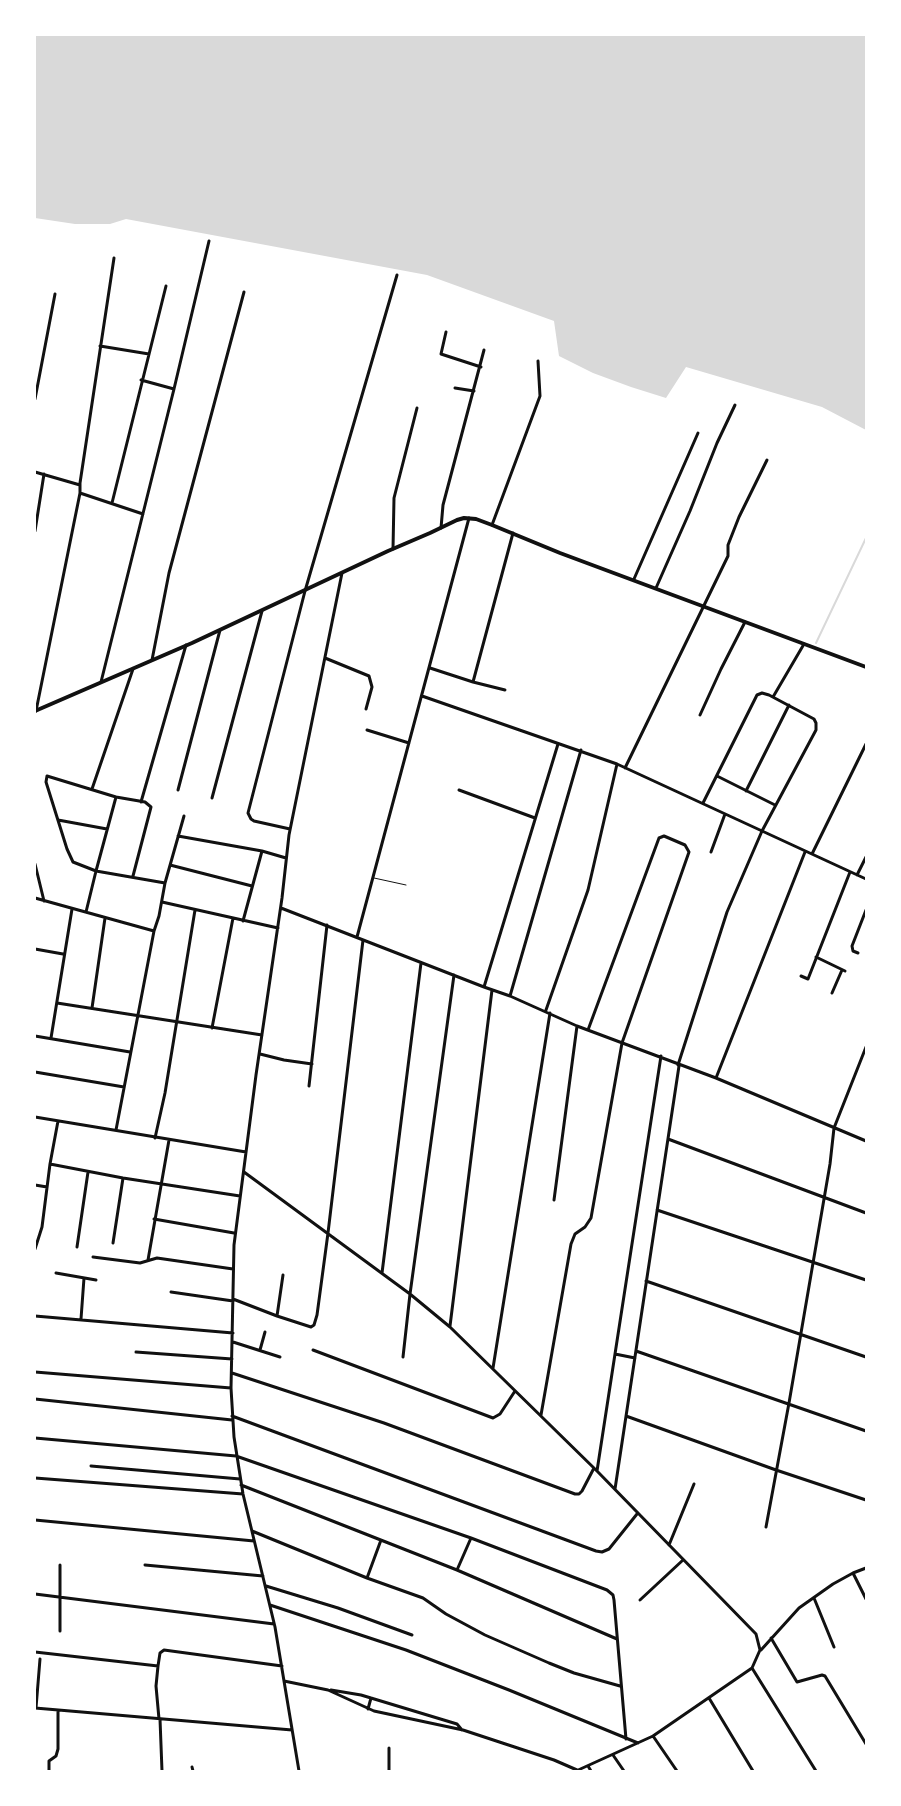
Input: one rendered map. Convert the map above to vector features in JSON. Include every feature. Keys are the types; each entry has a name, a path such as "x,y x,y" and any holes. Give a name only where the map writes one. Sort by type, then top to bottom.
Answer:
{"street":[{"path":"100,683 209,241"},
{"path":"35,711 80,492 114,258"},
{"path":"290,829 254,821 248,813 305,591 397,275"},
{"path":"112,503 141,380 150,354 166,286"},
{"path":"152,660 170,573 244,292"},
{"path":"35,399 55,294"},
{"path":"446,332 441,354 481,367"},
{"path":"100,346 150,354"},
{"path":"441,528 443,505 484,350"},
{"path":"492,524 540,396 538,361"},
{"path":"141,380 174,389"},
{"path":"455,388 474,391"},
{"path":"656,588 735,405"},
{"path":"393,549 394,498 417,408"},
{"path":"634,579 698,433"},
{"path":"625,768 728,556 728,545 739,517 767,460"},
{"path":"35,472 80,485"},
{"path":"35,531 44,474"},
{"path":"80,492 143,514"},
{"path":"357,938 469,518"},
{"path":"35,711 262,611 456,520 469,518 492,524 560,553 866,667"},
{"path":"473,682 512,533"},
{"path":"300,1771 274,1624 243,1494 236,1456 231,1388 234,1333 234,1233 281,908 290,829 342,573"},
{"path":"212,798 262,611"},
{"path":"700,715 745,622"},
{"path":"178,790 220,630"},
{"path":"773,697 804,644"},
{"path":"141,802 186,645"},
{"path":"325,658 369,676 372,687 366,709"},
{"path":"430,668 505,690"},
{"path":"92,789 133,669"},
{"path":"614,1490 678,1065 727,912 762,831 816,730 814,719 773,697 762,693 757,695 703,804"},
{"path":"422,696 617,764 866,879"},
{"path":"746,791 789,706"},
{"path":"366,730 409,743"},
{"path":"484,987 558,744"},
{"path":"812,854 866,744"},
{"path":"510,996 581,750"},
{"path":"546,1010 588,890 617,764"},
{"path":"133,876 151,810 149,804 116,797 47,776 46,782 73,862 96,871 165,883"},
{"path":"717,776 775,805"},
{"path":"459,790 535,818"},
{"path":"86,912 116,797"},
{"path":"711,852 725,814"},
{"path":"116,1130 154,930 184,816"},
{"path":"58,820 108,829"},
{"path":"178,836 262,851 286,858"},
{"path":"541,1415 571,1244 575,1234 585,1227 591,1218 622,1043 689,852 685,845 664,836 658,840 588,1030"},
{"path":"243,920 262,851"},
{"path":"716,1078 805,852"},
{"path":"857,875 866,857"},
{"path":"35,864 44,902"},
{"path":"170,865 252,886"},
{"path":"801,976 808,979 850,872"},
{"path":"35,898 44,902 154,930"},
{"path":"162,902 278,928"},
{"path":"281,908 546,1010 577,1026 661,1056 678,1065 716,1078 866,1141"},
{"path":"51,1038 63,954 72,909"},
{"path":"155,1138 165,1093 195,910"},
{"path":"858,953 853,950 852,946 866,910"},
{"path":"92,1008 105,918"},
{"path":"212,1028 233,918"},
{"path":"309,1086 327,925"},
{"path":"171,1292 233,1300 311,1328 314,1325 328,1233 363,940"},
{"path":"35,949 63,954"},
{"path":"816,957 843,971 832,993"},
{"path":"382,1273 421,963"},
{"path":"403,1358 410,1294 454,975"},
{"path":"450,1327 492,990"},
{"path":"57,1003 262,1035"},
{"path":"492,1369 550,1013"},
{"path":"554,1200 577,1026"},
{"path":"35,1036 130,1052"},
{"path":"766,1527 830,1164 834,1128 866,1047"},
{"path":"260,1054 312,1064"},
{"path":"232,1373 384,1423 579,1494 596,1470 661,1056"},
{"path":"35,1072 124,1087"},
{"path":"35,1117 246,1152"},
{"path":"35,1250 42,1227 58,1121"},
{"path":"668,1139 866,1213"},
{"path":"148,1260 169,1140"},
{"path":"50,1164 123,1178 240,1196"},
{"path":"244,1171 410,1294 450,1327 596,1470 756,1634 760,1650"},
{"path":"77,1247 88,1172"},
{"path":"114,1243 123,1178"},
{"path":"35,1185 47,1187"},
{"path":"657,1210 866,1280"},
{"path":"154,1219 234,1233"},
{"path":"35,1225 42,1227"},
{"path":"93,1256 143,1263 156,1258 233,1269"},
{"path":"56,1274 96,1280"},
{"path":"277,1316 283,1275"},
{"path":"81,1320 84,1278"},
{"path":"646,1281 866,1357"},
{"path":"35,1316 234,1333"},
{"path":"260,1350 266,1332"},
{"path":"233,1342 280,1357"},
{"path":"313,1350 493,1418 500,1414 515,1392"},
{"path":"636,1351 866,1431"},
{"path":"136,1352 232,1359"},
{"path":"615,1354 634,1358"},
{"path":"35,1372 231,1388"},
{"path":"35,1399 232,1418 596,1551 602,1552 609,1549 637,1514"},
{"path":"626,1416 866,1500"},
{"path":"35,1438 236,1456 470,1538 611,1593 614,1600 626,1739"},
{"path":"91,1466 240,1479"},
{"path":"35,1478 243,1494"},
{"path":"669,1545 694,1484"},
{"path":"241,1485 457,1570 617,1639"},
{"path":"35,1520 254,1541"},
{"path":"252,1531 367,1578 423,1598 446,1614 485,1636 548,1663 574,1673 620,1686"},
{"path":"457,1570 470,1538"},
{"path":"367,1578 381,1540"},
{"path":"640,1600 683,1560"},
{"path":"60,1565 60,1631"},
{"path":"145,1565 263,1576"},
{"path":"328,1690 368,1709 463,1730 554,1760 577,1771 653,1736 752,1668 760,1650 799,1608 833,1584 866,1568"},
{"path":"853,1573 866,1599"},
{"path":"265,1585 338,1608 412,1635"},
{"path":"35,1594 274,1624"},
{"path":"814,1598 834,1647"},
{"path":"270,1605 406,1650 638,1743"},
{"path":"771,1638 797,1682 822,1675 825,1676 866,1744"},
{"path":"162,1771 160,1719 156,1686 160,1653 164,1650 282,1666"},
{"path":"35,1652 158,1666"},
{"path":"40,1659 35,1708 292,1730"},
{"path":"752,1668 816,1771"},
{"path":"284,1681 372,1698 457,1724 463,1730"},
{"path":"368,1709 372,1698"},
{"path":"709,1698 753,1771"},
{"path":"49,1771 50,1761 56,1756 58,1749 58,1710"},
{"path":"653,1736 677,1771"},
{"path":"389,1748 389,1771"},
{"path":"613,1755 624,1771"},
{"path":"588,1766 591,1771"}],"lane":[{"path":"374,878 406,885"}],"shaded area":[{"path":"35,35 866,35 866,430 822,407 686,367 666,398 631,387 593,373 559,356 554,321 427,275 126,219 110,224 75,224 35,218"}],"waterway":[{"path":"816,643 866,538"}]}
